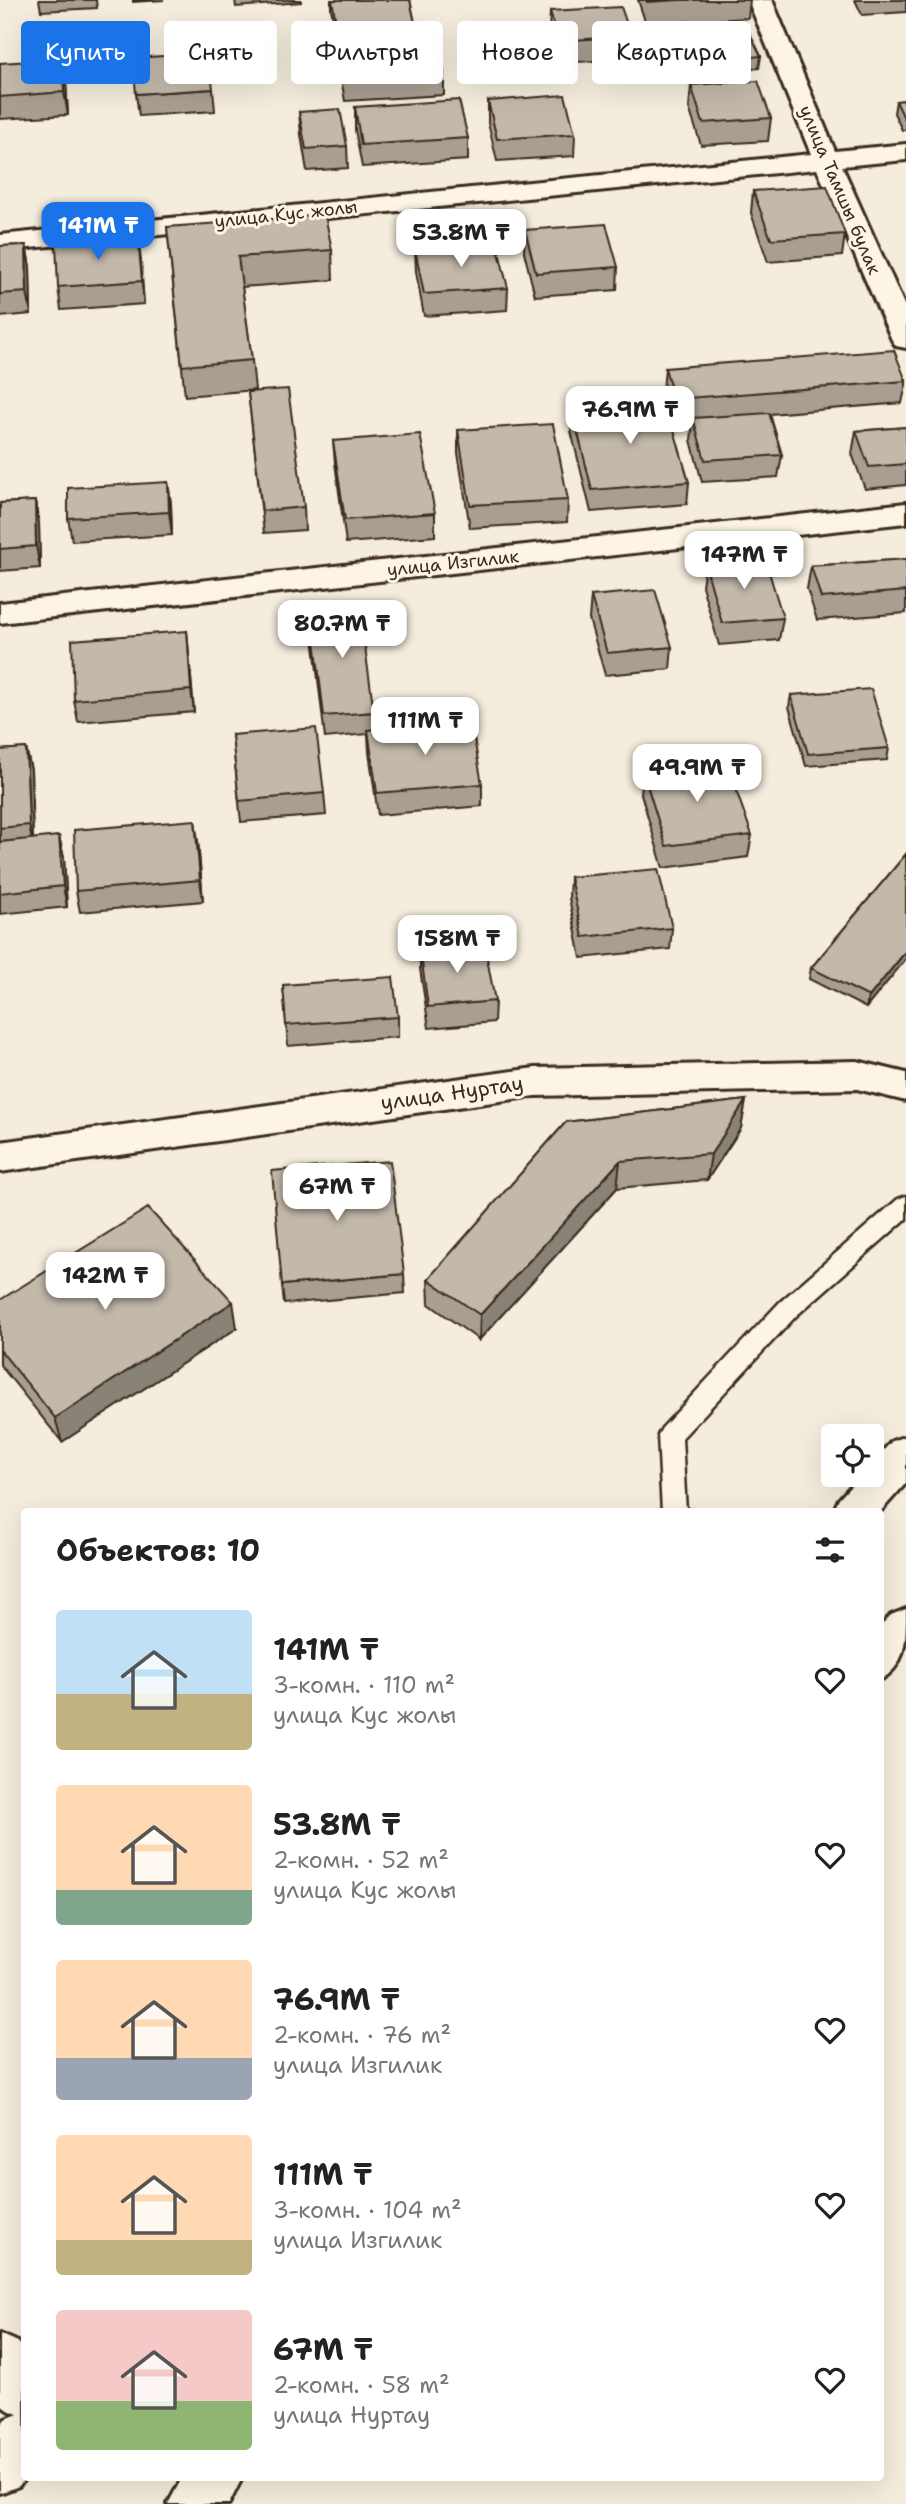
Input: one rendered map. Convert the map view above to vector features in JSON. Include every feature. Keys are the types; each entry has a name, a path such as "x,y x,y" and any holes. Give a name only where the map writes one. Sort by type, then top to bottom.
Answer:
{"main road":[{"name":"улица Тамшы булак","path":"760,0 825,159 906,340"},
{"name":"улица Кус жолы","path":"0,243 906,152"},
{"name":"улица Изгилик","path":"0,613 906,513"},
{"name":"улица Нуртау","path":"0,1157 535,1082 857,1074 906,1087"},
{"path":"857,1508 906,1454"},
{"path":"884,1655 906,1629"},
{"path":"0,2360 21,2386"},
{"path":"0,2467 21,2442"},
{"path":"195,2504 214,2481"}],"lane":[{"path":"674,1508 670,1435 788,1308 906,1205"}],"building":[{"path":"332,0 410,0 415,21 336,21"},
{"path":"647,0 680,0 647,2"},
{"path":"621,7 626,21 592,21 592,39 578,40 578,21 553,21 550,11"},
{"path":"751,35 761,56 751,57"},
{"path":"164,56 164,84 212,84 213,89 136,94 135,84 150,84 150,57"},
{"path":"21,62 21,84 64,84 64,92 0,97 0,63"},
{"path":"751,81 758,81 771,118 703,123 691,85 751,84"},
{"path":"565,95 575,134 497,139 488,101"},
{"path":"459,100 468,138 361,145 355,107"},
{"path":"906,100 906,118 904,118 896,101"},
{"path":"340,109 347,146 306,149 299,112"},
{"path":"827,186 845,234 771,239 753,191"},
{"path":"325,215 332,250 238,257 252,360 182,366 167,227"},
{"path":"606,224 618,267 536,273 525,230"},
{"path":"138,238 142,281 58,287 56,243"},
{"path":"497,244 508,288 424,294 415,249"},
{"path":"26,245 27,292 0,294 0,246"},
{"path":"894,350 906,381 674,399 665,368"},
{"path":"288,389 304,507 262,511 248,392"},
{"path":"666,402 689,482 592,490 572,409"},
{"path":"769,413 782,455 705,460 693,418"},
{"path":"553,424 568,500 470,505 458,430"},
{"path":"906,427 906,464 869,467 856,431"},
{"path":"420,434 435,513 345,520 333,441"},
{"path":"168,482 169,512 68,518 68,488"},
{"path":"35,501 36,546 0,549 0,503"},
{"path":"765,559 783,618 722,623 705,564"},
{"path":"906,559 906,591 821,598 811,566"},
{"path":"655,590 672,647 607,653 591,596"},
{"path":"359,604 374,712 324,716 311,607"},
{"path":"187,631 191,690 74,700 72,640"},
{"path":"871,689 889,748 808,754 791,695"},
{"path":"471,721 482,784 377,793 368,730"},
{"path":"316,728 324,793 239,801 232,735"},
{"path":"26,748 29,825 0,828 0,750"},
{"path":"726,762 752,835 666,846 643,772"},
{"path":"195,820 200,880 76,891 74,830"},
{"path":"59,836 63,886 0,893 0,842"},
{"path":"906,854 906,951 869,997 811,968"},
{"path":"658,869 672,928 583,937 570,877"},
{"path":"484,942 495,1001 428,1007 420,948"},
{"path":"393,977 398,1017 286,1025 283,985"},
{"path":"746,1100 711,1154 620,1161 480,1315 428,1279 566,1122"},
{"path":"390,1161 404,1274 282,1285 272,1171"},
{"path":"148,1208 233,1302 55,1418 0,1350 0,1300"}]}
